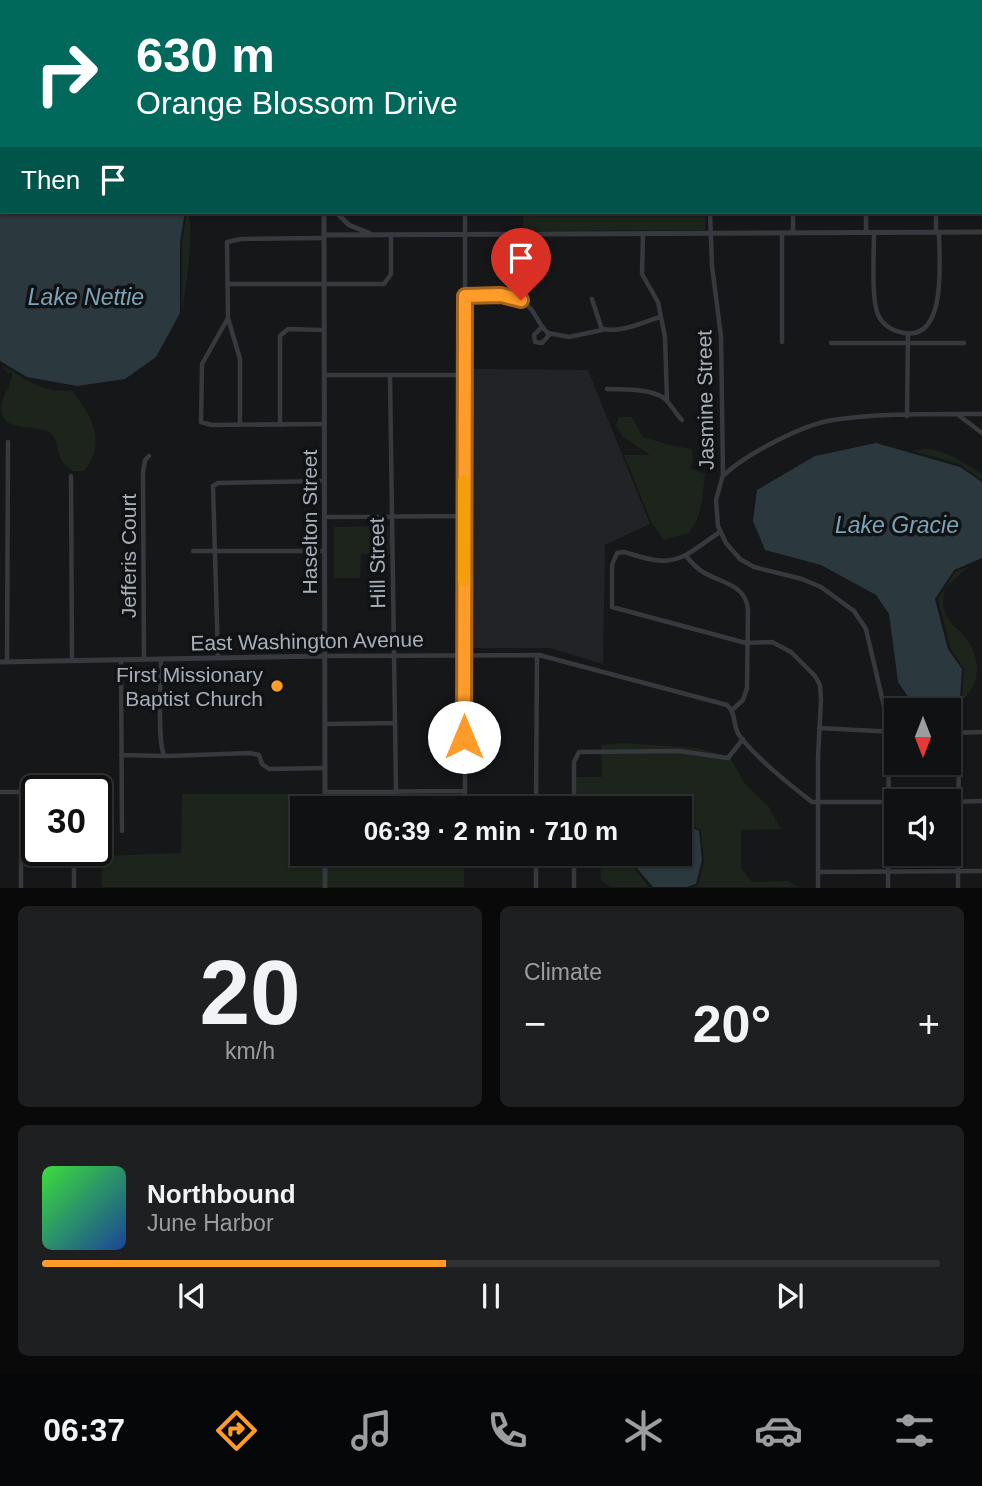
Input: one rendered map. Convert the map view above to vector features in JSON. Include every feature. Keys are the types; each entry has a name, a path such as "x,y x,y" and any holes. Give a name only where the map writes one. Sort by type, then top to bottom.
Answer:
{"street":[{"name":"Haselton Street","path":"324,214 325,796"},
{"path":"338,214 349,225 372,234"},
{"path":"464,796 465,214"},
{"name":"Jasmine Street","path":"710,214 720,335 723,475 716,510 720,533"},
{"path":"793,214 793,233"},
{"path":"866,214 866,233"},
{"path":"874,233 877,313 888,326 908,333 918,331 928,324 937,309 936,214"},
{"path":"240,425 240,359 228,318 227,242 240,239 372,234 982,232"},
{"path":"782,233 782,342"},
{"path":"229,284 382,284 387,282 391,274 391,234"},
{"path":"643,234 642,274 658,302 667,359 667,400"},
{"path":"465,296 501,295 515,298 529,307 550,334 569,337 603,329 621,329 660,317"},
{"path":"592,299 603,329"},
{"path":"228,318 201,364 201,421 212,425 324,424"},
{"path":"542,327 534,335 535,342 542,343 550,334"},
{"path":"280,425 280,336 288,330 323,330"},
{"path":"907,416 908,333"},
{"path":"831,343 964,342"},
{"path":"324,375 465,375"},
{"name":"Hill Street","path":"390,376 397,792"},
{"path":"607,389 643,392 667,400 682,420"},
{"path":"957,414 982,433"},
{"path":"723,475 745,458 826,421 982,414"},
{"path":"4,662 8,442"},
{"name":"Jefferis Court","path":"144,659 143,472 145,460 149,456"},
{"path":"71,476 72,661"},
{"path":"218,658 213,486 254,482 324,481"},
{"path":"324,517 464,516"},
{"path":"818,887 818,728 821,691 815,676 791,652 772,642 747,643 612,607 612,565 617,553 674,561 720,533 730,549 747,564 776,575 813,583 837,597 858,614 868,635 884,709"},
{"path":"192,551 325,551"},
{"path":"686,556 701,571 744,594 748,610 747,688 743,700 732,710 736,729 743,739 812,802 884,802"},
{"path":"536,796 537,655"},
{"name":"East Washington Avenue","path":"4,662 537,655 708,699 727,705 732,710"},
{"path":"161,659 161,733 164,755"},
{"path":"121,660 122,831"},
{"path":"961,733 981,732 982,722"},
{"path":"325,724 395,723"},
{"path":"818,728 884,732"},
{"path":"574,796 574,762 579,752 692,751 728,758 743,739"},
{"path":"121,755 250,753 259,755 261,764 269,769 325,768"},
{"path":"325,792 465,791"},
{"path":"0,792 21,792"},
{"path":"961,802 982,802"},
{"path":"21,866 21,887"},
{"path":"74,866 74,887"},
{"path":"325,866 325,887"},
{"path":"536,866 536,887"},
{"path":"574,866 574,887"},
{"path":"888,866 888,887"},
{"path":"958,866 958,887"},
{"path":"818,872 982,870"}],"shaded area":[{"path":"188,214 190,245 182,313 182,242"},
{"path":"523,214 706,214 705,230 523,229"},
{"path":"0,364 43,387 72,390 90,419 96,439 91,460 84,471 72,471 64,464 51,434 14,425 3,417 1,404 12,373 8,373"},
{"path":"471,369 588,370 650,524 605,545 603,664 550,648 470,648"},
{"path":"619,417 632,417 643,437 692,449 693,460 690,468 705,474 699,512 689,533 664,540 652,524 624,455 650,455 622,436 616,425"},
{"path":"924,449 954,457 982,474 982,480 960,464 913,451"},
{"path":"390,526 391,554 361,554 360,578 334,578 334,527"},
{"path":"969,566 945,588 943,605 947,618 970,644 976,662 977,671 972,689 961,700 964,669 950,648 938,599 955,572"},
{"path":"624,743 697,748 730,757 744,783 769,807 781,829 741,830 741,868 752,882 788,881 799,887 693,887 698,885 704,861 701,830 692,826 692,796 573,796 573,777 602,777 601,745"},
{"path":"182,794 317,794 290,796 290,866 464,866 464,887 102,887 101,866 112,866 112,856 181,853"},
{"path":"600,866 634,866 649,887 611,887 601,881"}],"water":[{"name":"Lake Nettie","path":"0,214 185,214 180,242 180,313 156,357 125,379 77,386 27,377 0,361"},
{"name":"Lake Gracie","path":"876,443 960,467 982,482 982,558 954,570 935,599 948,649 962,669 960,698 909,698 898,682 889,614 876,595 821,565 765,550 753,521 757,490 815,456"},
{"path":"692,828 699,831 702,860 696,884 687,887 653,887 636,867 692,866"}],"slow traffic":[{"path":"464,481 464,580"}],"place":[{"name":"First Missionary Baptist Church","path":"277,686"}],"route":[{"path":"464,737 465,296 501,295 521,300"}]}
